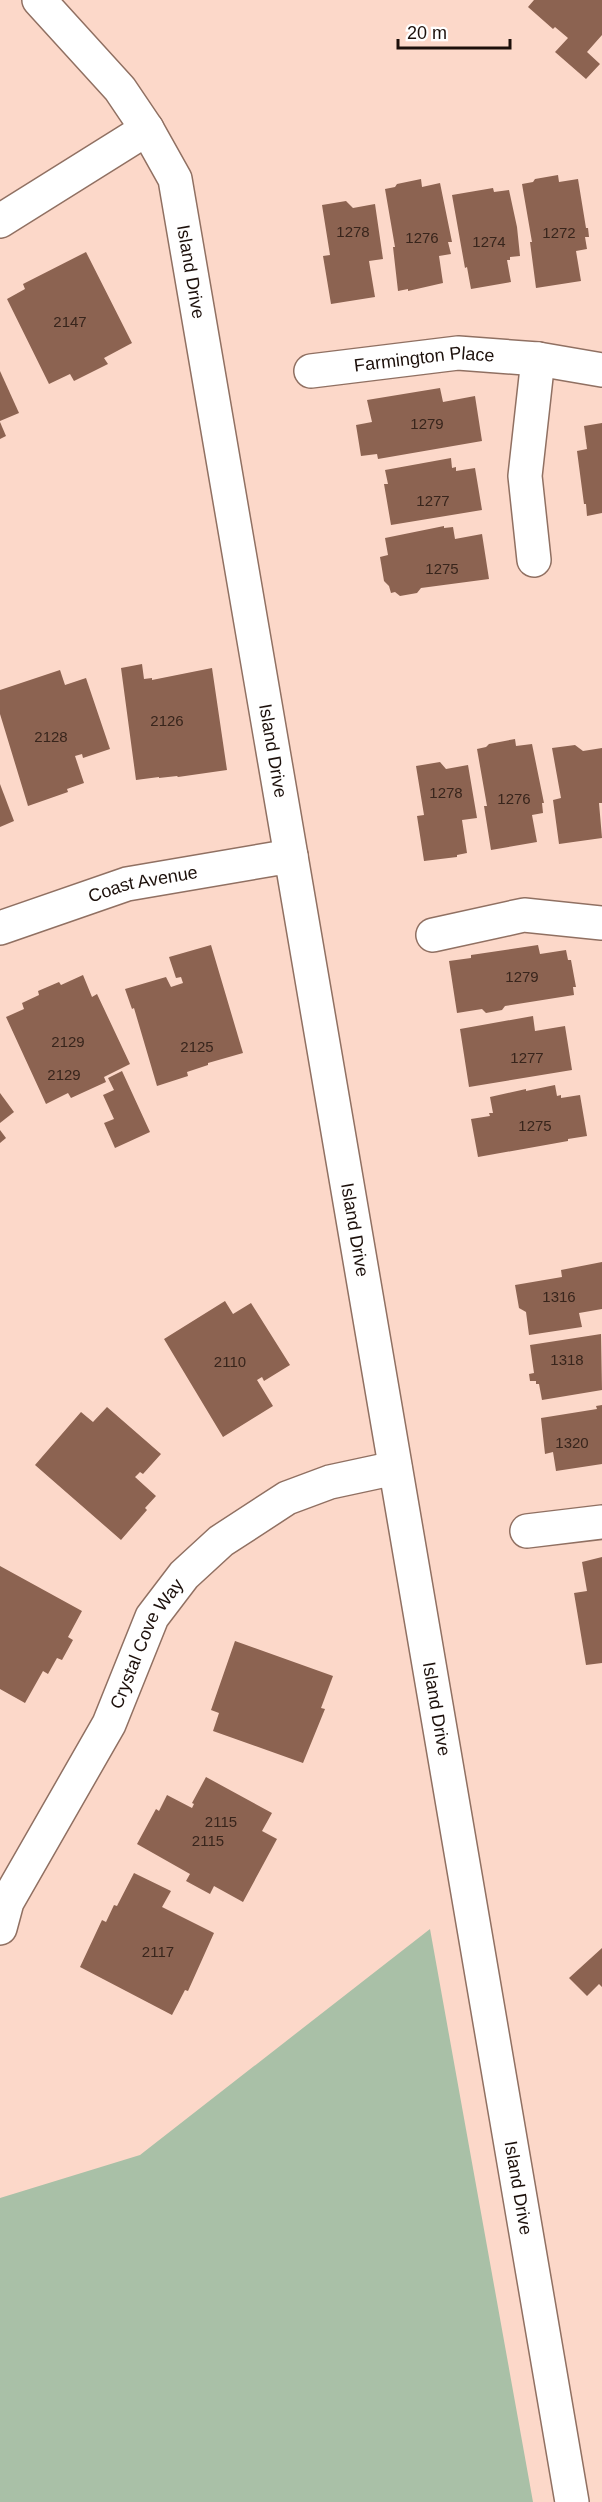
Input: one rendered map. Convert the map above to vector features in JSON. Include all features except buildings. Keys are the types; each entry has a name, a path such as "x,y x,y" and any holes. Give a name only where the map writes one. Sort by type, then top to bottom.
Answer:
{"street":[{"name":"Island Drive","path":"39,0 120,89 147,129 175,179 572,2502"},
{"path":"0,221 147,129"},
{"name":"Farmington Place","path":"311,371 458,353 538,359 602,370"},
{"path":"534,560 525,476 538,359"},
{"name":"Coast Avenue","path":"0,928 127,884 291,856"},
{"path":"433,935 524,915 602,923"},
{"name":"Crystal Cove Way","path":"0,1928 7,1902 110,1724 152,1617 184,1575 221,1541 287,1498 330,1482 396,1468"},
{"path":"527,1532 602,1522"}],"green space":[{"path":"430,1929 533,2502 0,2502 0,2198 140,2155"}]}
